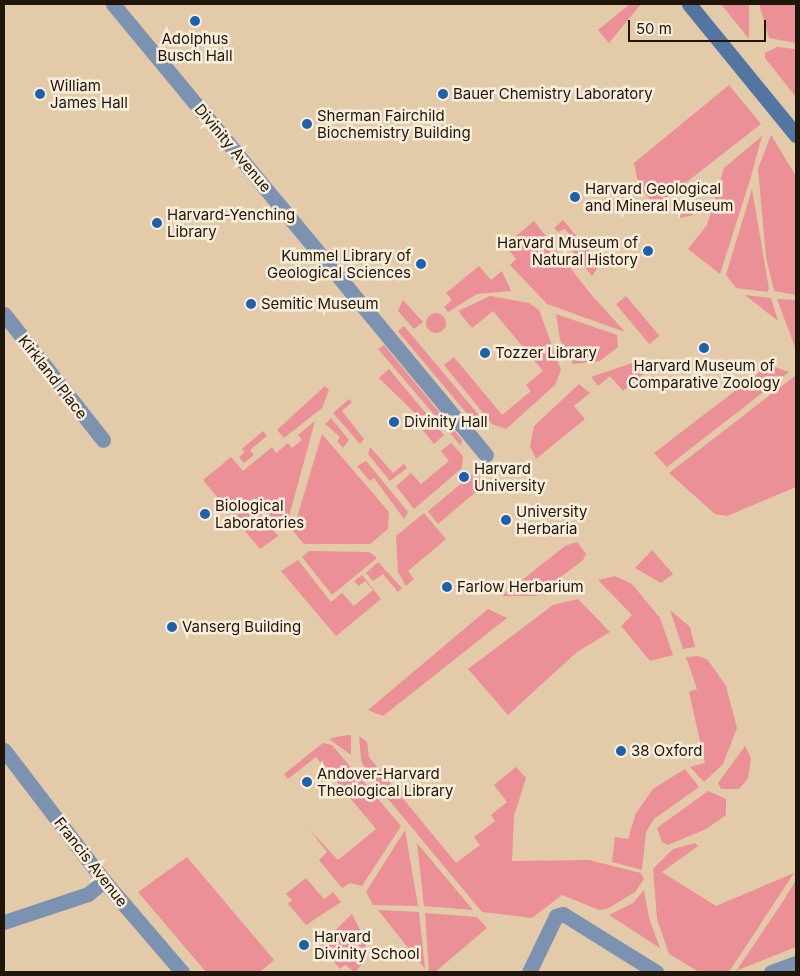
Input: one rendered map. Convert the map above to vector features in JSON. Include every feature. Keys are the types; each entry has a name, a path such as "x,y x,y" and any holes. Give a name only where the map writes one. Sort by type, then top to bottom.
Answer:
{"street":[{"name":"Divinity Avenue","path":"113,4 486,455"},
{"path":"689,4 796,135"},
{"name":"Kirkland Place","path":"4,314 103,440"},
{"name":"Francis Avenue","path":"4,750 104,881 182,972"},
{"path":"4,922 88,894 104,881"},
{"path":"529,972 556,916 567,915 656,972"},
{"path":"771,972 796,963"}],"shaded area":[{"path":"630,4 641,4 609,43 598,30"},
{"path":"721,4 749,4 749,39"},
{"path":"759,4 796,4 796,43 769,38"},
{"path":"777,47 796,49 796,97 765,58 765,53"},
{"path":"729,85 761,124 656,206 639,187 634,163"},
{"path":"771,135 796,176 796,295 774,291 766,257 758,169"},
{"path":"762,136 720,274 688,249 707,225 724,168"},
{"path":"752,189 769,289 767,292 736,288 726,275"},
{"path":"698,194 693,215 680,218 679,206"},
{"path":"563,220 600,264 592,276 569,247 576,242 565,229 558,232 554,228"},
{"path":"534,221 589,292 625,332 547,304 510,265 516,259 505,245"},
{"path":"479,266 491,280 502,271 511,291 477,294 448,312 444,307 452,300 446,293"},
{"path":"745,295 771,298 778,321"},
{"path":"490,296 529,303 539,310 561,370 555,385 506,429 492,424 444,365 454,357 502,415 531,391 526,385 543,371 493,311 472,328 458,311"},
{"path":"626,296 659,336 649,344 616,304"},
{"path":"777,299 796,300 796,348 795,347"},
{"path":"403,300 423,322 414,329 398,311"},
{"path":"436,313 443,316 446,323 443,330 436,333 429,330 426,323 429,316"},
{"path":"556,314 617,335 618,347 600,361 573,364 560,340"},
{"path":"404,326 487,425 481,430 398,331"},
{"path":"384,345 462,440 461,446 378,349"},
{"path":"638,361 647,371 623,391 610,376 598,386 591,377"},
{"path":"769,365 789,372 667,467 654,453"},
{"path":"389,369 444,435 434,444 418,424 422,420 379,378"},
{"path":"796,375 796,487 727,516 715,514 669,473"},
{"path":"579,384 590,393 574,406 585,419 536,459 530,446 534,426"},
{"path":"325,386 329,390 322,408 284,438 277,430"},
{"path":"349,399 352,402 342,411 364,439 360,444 333,413"},
{"path":"331,418 349,440 343,448 337,441 340,437 325,424"},
{"path":"315,421 287,524 279,530 254,498 250,501 278,536 260,549 203,480 231,457 243,471 272,447 276,453 288,443 292,448 302,440 298,435"},
{"path":"263,431 267,436 250,450 254,455 244,463 239,457 245,452 242,449"},
{"path":"322,434 389,512 388,529 370,544 304,544 293,531"},
{"path":"451,443 463,456 462,468 414,509 396,486 411,473 421,484 449,461 441,451"},
{"path":"370,447 393,473 404,464 407,468 390,481 368,454"},
{"path":"366,461 408,512 404,519 374,478 370,481 357,466"},
{"path":"476,471 486,483 438,524 428,511"},
{"path":"424,513 446,539 408,571 414,579 406,586 398,572 396,536"},
{"path":"577,542 586,554 583,560 536,596 502,596 565,546"},
{"path":"652,550 673,574 661,583 635,568"},
{"path":"309,551 369,552 377,558 332,595 302,557"},
{"path":"298,560 331,602 342,593 354,606 373,590 365,581 359,586 354,581 362,575 381,599 336,636 281,571"},
{"path":"378,562 402,588 398,592 383,574 373,581 366,573"},
{"path":"615,576 632,584 660,618 673,655 650,661 621,626 632,615 598,580"},
{"path":"578,599 610,632 577,652 508,715 468,669 553,605"},
{"path":"488,609 507,618 383,716 368,710"},
{"path":"670,610 690,627 695,647 683,649"},
{"path":"698,656 708,660 726,686 737,728 723,764 704,782 690,767 705,763 689,692 697,689 686,657"},
{"path":"351,735 351,755 329,739 340,736"},
{"path":"359,736 367,742 369,757 456,863 480,845 474,837 495,821 491,815 507,802 494,785 516,767 526,778 514,816 512,861 589,860 641,873 644,879 635,892 607,909 599,910 562,895 532,918 482,912 369,776 361,760"},
{"path":"323,743 332,745 401,826 362,886 350,883 342,888 319,860 327,852 309,829 338,860 376,829 316,757 288,779 284,774"},
{"path":"745,746 751,758 748,778 739,789 721,789 718,783"},
{"path":"685,769 699,787 654,819 646,832 642,870 612,862 615,837 628,839 636,813 653,789"},
{"path":"708,791 726,799 726,815 706,829 668,845 662,842 657,828"},
{"path":"405,830 418,906 373,905 366,892"},
{"path":"417,843 473,910 424,906"},
{"path":"695,843 698,846 662,872 716,906 794,873 729,972 699,972 669,954 657,919 653,869 673,849"},
{"path":"187,857 274,960 260,972 206,972 138,892"},
{"path":"306,878 324,899 333,892 341,902 306,925 288,904 292,900 286,894"},
{"path":"796,880 796,947 736,971 780,906"},
{"path":"644,890 649,918 660,948 609,915 633,903"},
{"path":"378,910 419,912 425,969"},
{"path":"425,913 477,917 487,928 435,972 429,972"},
{"path":"352,914 366,942 365,961 355,972 345,965 340,969 320,945"}],"place":[{"name":"Adolphus Busch Hall","path":"195,21"},
{"name":"William James Hall","path":"40,94"},
{"name":"Bauer Chemistry Laboratory","path":"443,94"},
{"name":"Sherman Fairchild Biochemistry Building","path":"307,124"},
{"name":"Harvard Geological and Mineral Museum","path":"575,197"},
{"name":"Harvard-Yenching Library","path":"157,223"},
{"name":"Harvard Museum of Natural History","path":"648,251"},
{"name":"Kummel Library of Geological Sciences","path":"421,264"},
{"name":"Semitic Museum","path":"251,304"},
{"name":"Harvard Museum of Comparative Zoology","path":"704,348"},
{"name":"Tozzer Library","path":"485,353"},
{"name":"Divinity Hall","path":"394,422"},
{"name":"Harvard University","path":"464,477"},
{"name":"Biological Laboratories","path":"205,514"},
{"name":"University Herbaria","path":"506,520"},
{"name":"Farlow Herbarium","path":"447,587"},
{"name":"Vanserg Building","path":"172,627"},
{"name":"38 Oxford","path":"621,751"},
{"name":"Andover-Harvard Theological Library","path":"307,782"},
{"name":"Harvard Divinity School","path":"304,945"}]}
